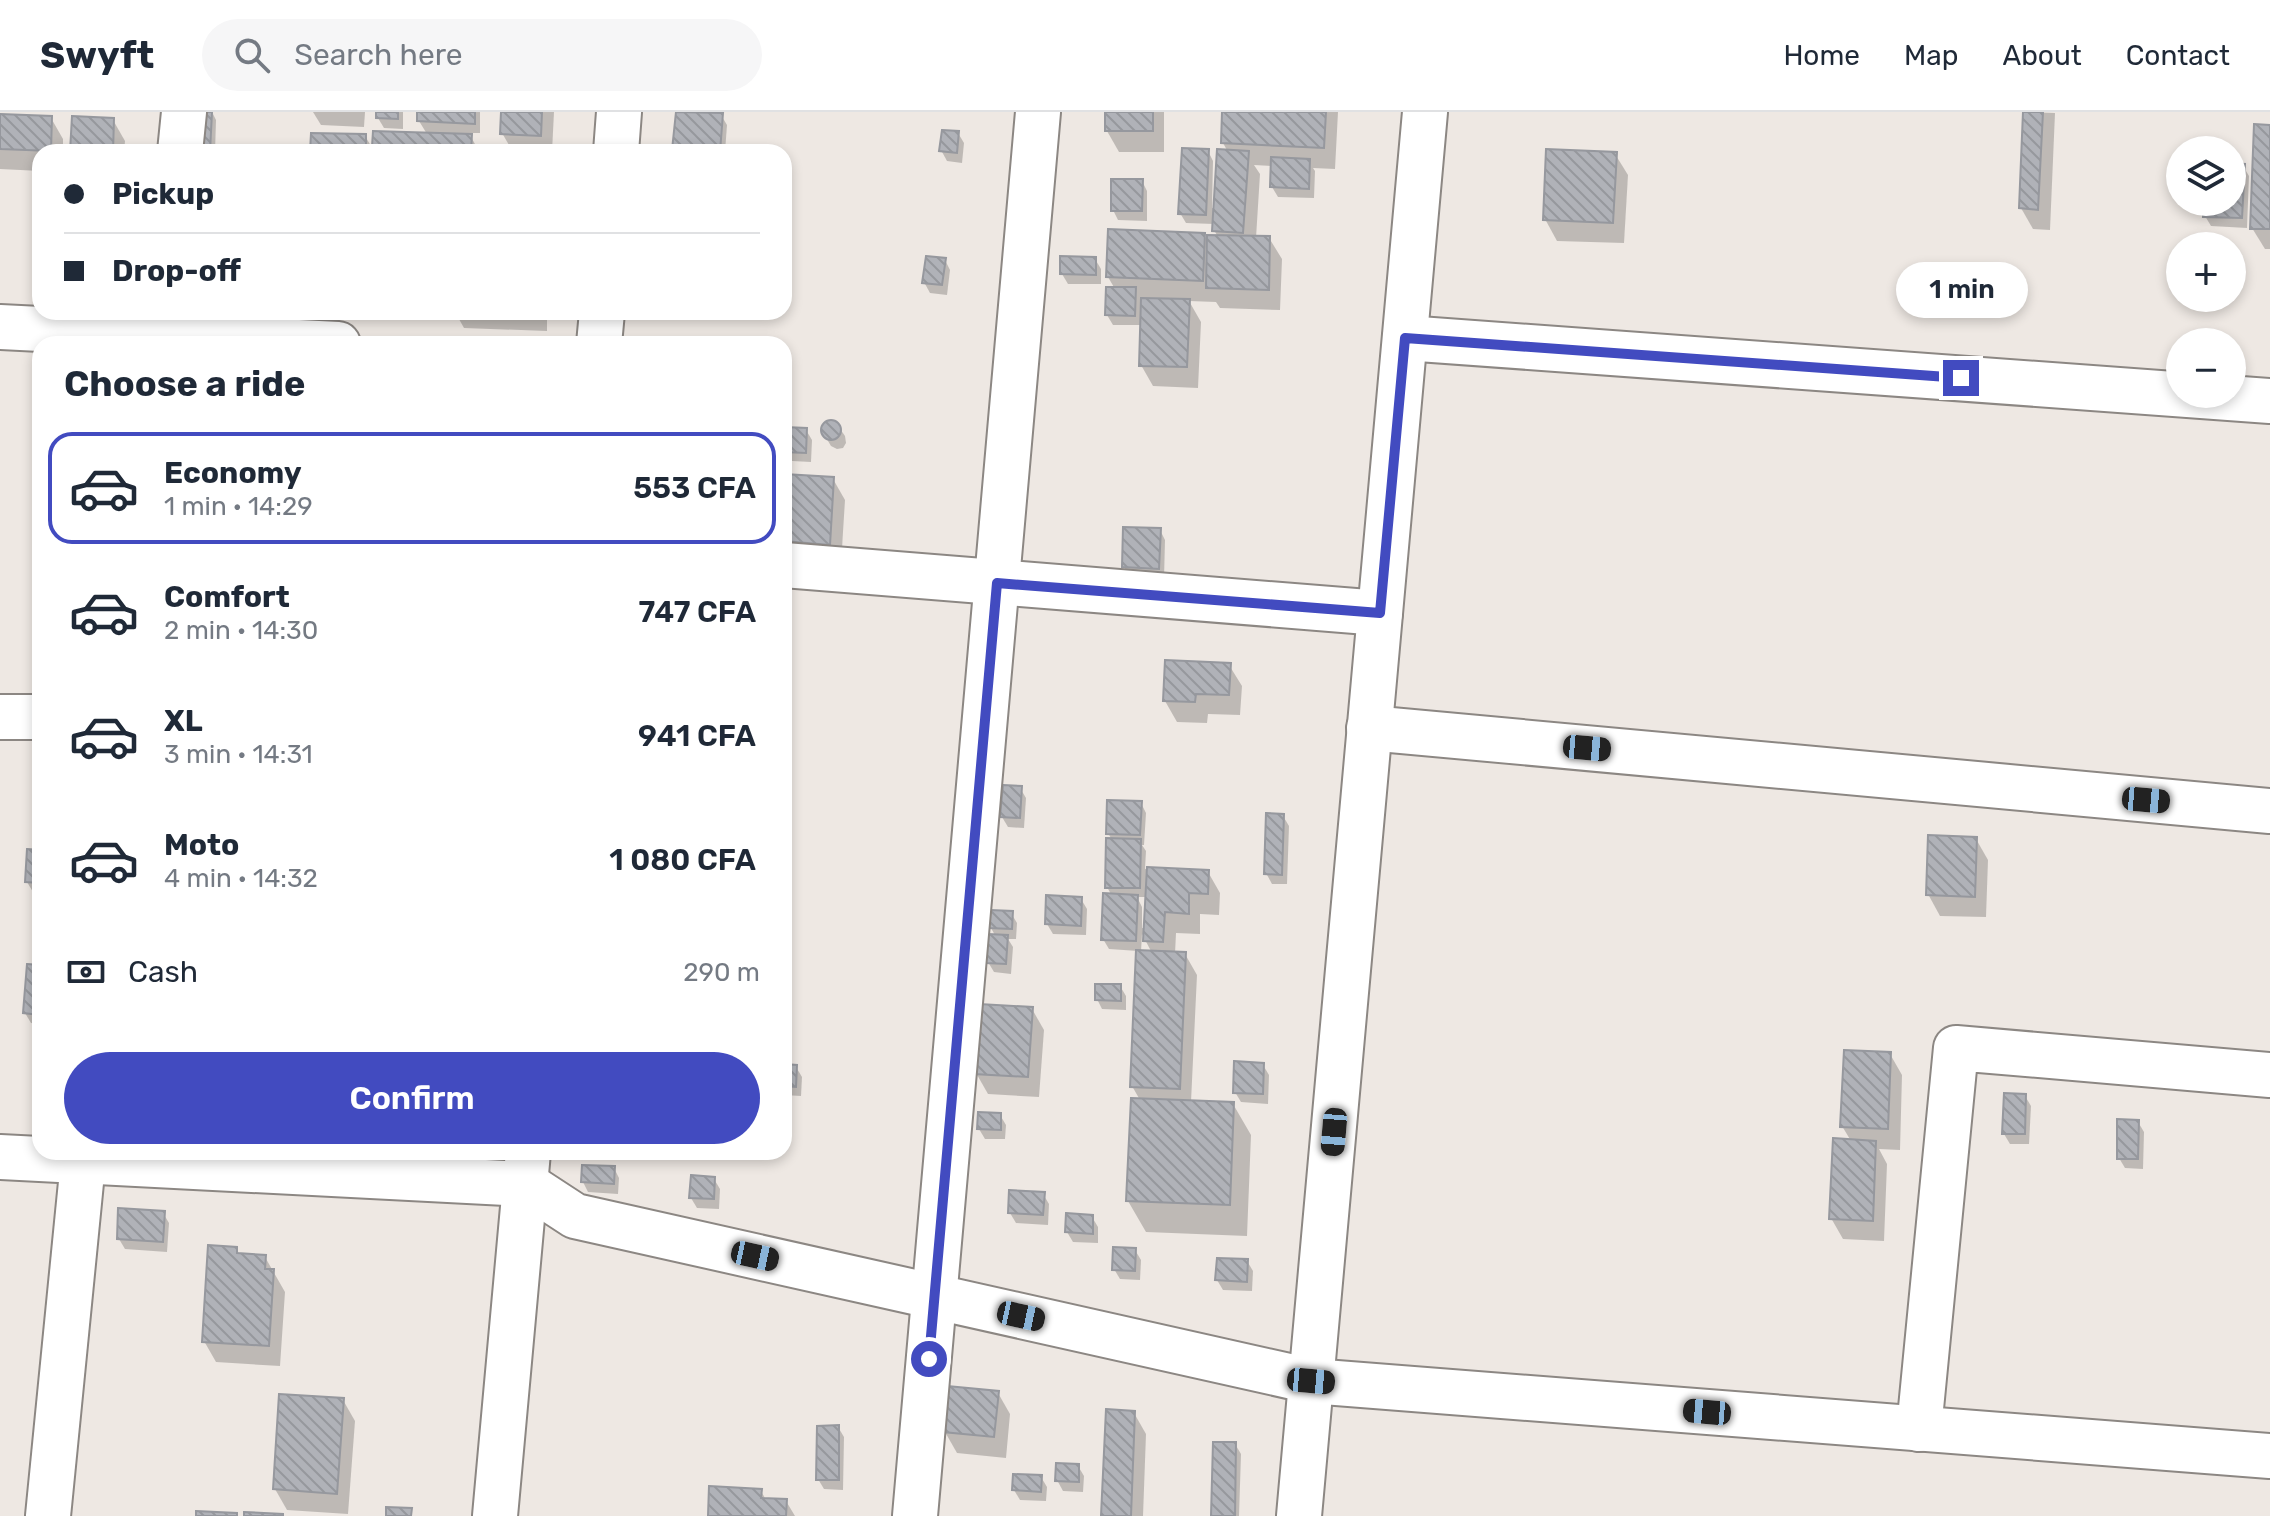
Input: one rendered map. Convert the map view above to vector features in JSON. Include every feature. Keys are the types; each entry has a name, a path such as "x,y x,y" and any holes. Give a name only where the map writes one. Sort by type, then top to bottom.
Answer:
{"street":[{"path":"181,144 184,112"},
{"path":"617,144 619,112"},
{"path":"915,1516 1038,112"},
{"path":"1299,1516 1425,112"},
{"path":"0,327 230,336"},
{"path":"1405,338 2270,401"},
{"path":"792,566 1380,613"},
{"path":"0,717 32,717"},
{"path":"1369,728 2270,811"},
{"path":"1919,1429 1956,1048 2270,1075"},
{"path":"0,1157 32,1157"},
{"path":"48,1516 83,1160"},
{"path":"231,1160 527,1168 575,1216 1311,1381 2270,1456"},
{"path":"495,1516 527,1168"}],"building":[{"path":"194,112 212,112 210,144 192,144"},
{"path":"376,112 398,112 398,119 376,118"},
{"path":"417,112 475,112 475,124 417,121"},
{"path":"501,112 542,112 541,136 500,134"},
{"path":"676,112 723,113 721,144 673,144"},
{"path":"1105,112 1153,112 1153,131 1105,131"},
{"path":"1222,112 1326,112 1324,148 1221,143"},
{"path":"2023,112 2043,112 2038,210 2019,208"},
{"path":"0,114 52,116 51,144 32,144 32,150 0,149"},
{"path":"72,116 114,118 113,144 70,144"},
{"path":"2254,124 2270,125 2270,229 2250,229"},
{"path":"942,130 959,131 957,153 939,151"},
{"path":"373,131 472,134 471,144 372,144"},
{"path":"311,133 366,134 366,144 310,144"},
{"path":"1182,148 1209,149 1206,215 1178,214"},
{"path":"1217,149 1249,151 1243,233 1212,231"},
{"path":"1546,149 1617,152 1613,223 1543,220"},
{"path":"1271,157 1310,159 1309,189 1270,187"},
{"path":"1111,179 1143,179 1142,211 1111,211"},
{"path":"2203,216 2242,216 2242,218"},
{"path":"1108,229 1205,233 1203,281 1106,277"},
{"path":"1207,235 1270,236 1269,290 1206,288"},
{"path":"926,256 946,258 942,285 922,283"},
{"path":"1060,256 1096,257 1096,275 1060,274"},
{"path":"1106,287 1136,287 1135,316 1105,315"},
{"path":"1141,298 1190,299 1187,367 1139,366"},
{"path":"831,420 838,423 841,430 838,437 831,440 824,437 821,430 824,423"},
{"path":"792,427 807,428 806,453 792,452"},
{"path":"792,474 834,477 830,545 792,542"},
{"path":"1123,527 1161,528 1159,569 1122,567"},
{"path":"1165,660 1231,663 1229,695 1196,694 1195,702 1163,701"},
{"path":"1003,785 1022,786 1020,818 1000,817"},
{"path":"1107,800 1142,801 1140,835 1106,834"},
{"path":"1266,813 1284,814 1282,875 1264,874"},
{"path":"1928,835 1977,837 1975,897 1926,895"},
{"path":"1106,838 1141,839 1140,888 1105,888"},
{"path":"27,849 32,849 32,882 25,882"},
{"path":"1147,867 1209,870 1208,894 1189,893 1189,914 1165,912 1163,942 1143,941"},
{"path":"1103,893 1138,895 1136,941 1101,940"},
{"path":"1046,895 1082,897 1081,926 1045,924"},
{"path":"990,910 1013,911 1012,929 989,928"},
{"path":"988,934 1008,935 1006,964 986,963"},
{"path":"1136,950 1186,952 1180,1089 1130,1087"},
{"path":"27,964 32,964 32,1014 23,1013"},
{"path":"1095,984 1121,984 1121,1001 1095,1000"},
{"path":"979,1004 1033,1007 1028,1077 974,1074"},
{"path":"1844,1050 1891,1052 1888,1129 1840,1127"},
{"path":"1234,1061 1264,1063 1263,1094 1233,1093"},
{"path":"792,1065 797,1065 796,1087 792,1087"},
{"path":"2004,1093 2026,1094 2025,1134 2002,1134"},
{"path":"1131,1098 1234,1102 1230,1205 1126,1201"},
{"path":"978,1112 1001,1113 1001,1130 977,1129"},
{"path":"2117,1119 2139,1120 2138,1159 2117,1159"},
{"path":"1833,1138 1876,1141 1873,1221 1829,1219"},
{"path":"582,1165 615,1166 614,1184 581,1182"},
{"path":"691,1175 715,1177 714,1199 689,1198"},
{"path":"1009,1190 1045,1192 1043,1215 1008,1213"},
{"path":"118,1208 165,1211 163,1242 117,1239"},
{"path":"1066,1213 1093,1215 1093,1234 1065,1232"},
{"path":"208,1245 237,1247 237,1253 266,1255 265,1269 274,1269 269,1346 202,1342"},
{"path":"1113,1247 1136,1248 1135,1271 1112,1270"},
{"path":"1217,1258 1248,1259 1247,1282 1215,1280"},
{"path":"947,1386 999,1391 994,1437 943,1432"},
{"path":"279,1394 344,1398 337,1494 273,1489"},
{"path":"1106,1409 1135,1411 1131,1516 1101,1516"},
{"path":"839,1425 839,1480 816,1480 817,1426"},
{"path":"1213,1442 1236,1442 1235,1516 1211,1516"},
{"path":"1056,1463 1079,1464 1079,1482 1055,1481"},
{"path":"1013,1474 1042,1475 1041,1492 1012,1490"},
{"path":"709,1486 762,1489 761,1498 787,1499 786,1516 708,1516"},
{"path":"386,1507 412,1508 411,1516 386,1516"},
{"path":"196,1511 237,1513 237,1516 196,1516"},
{"path":"244,1512 283,1514 283,1516 244,1516"}],"route":[{"path":"929,1359 997,583 1380,613 1405,338 1961,378"}]}
